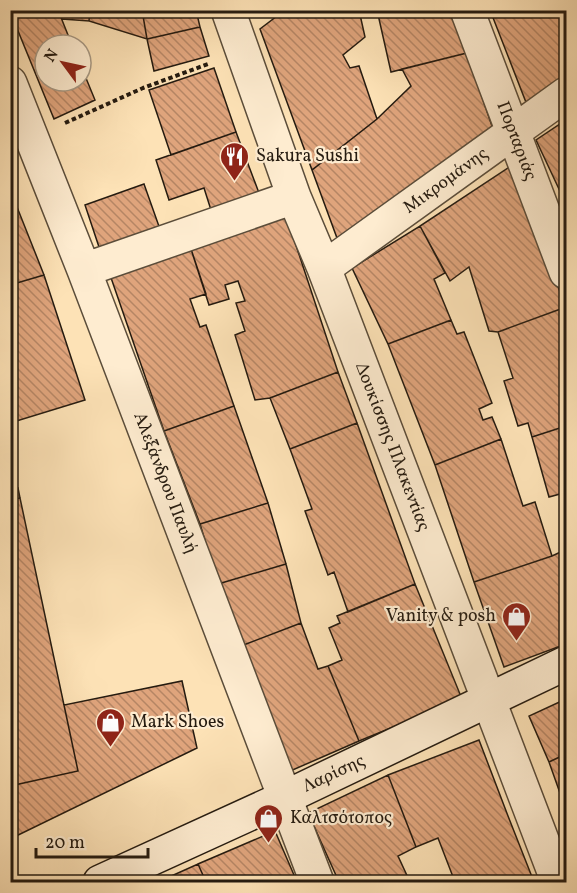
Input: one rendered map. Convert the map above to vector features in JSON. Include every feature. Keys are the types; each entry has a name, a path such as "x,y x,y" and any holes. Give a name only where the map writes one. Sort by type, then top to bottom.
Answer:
{"street":[{"name":"Πορταριάς","path":"468,10 567,272"},
{"name":"Δουκίσσης Πλακεντίας","path":"240,25 294,197 324,268 558,882"},
{"name":"Αλεξάνδρου Παυλή","path":"10,83 84,270 317,882"},
{"name":"Μικρομάνης","path":"324,268 567,94"},
{"path":"84,270 294,197"},
{"name":"Λαρίσης","path":"100,882 285,798 567,663"}],"path":[{"path":"32,138 143,88 240,25"}],"building":[{"path":"21,10 58,10 67,33 33,33 33,68 14,21"},
{"path":"58,10 90,10 89,21 62,19"},
{"path":"90,10 142,10 147,39 89,21"},
{"path":"142,10 196,10 200,27 147,39"},
{"path":"285,10 359,10 365,37 343,55 350,68 359,66 377,119 312,170 260,29"},
{"path":"377,10 451,10 467,53 391,72"},
{"path":"490,10 566,10 566,82 529,110"},
{"path":"200,27 209,56 154,71 147,39"},
{"path":"467,53 493,129 337,238 312,170 377,119 411,86 402,69"},
{"path":"214,68 236,132 171,155 149,90"},
{"path":"43,93 92,93 95,100 54,119"},
{"path":"566,120 566,204 536,140"},
{"path":"236,132 259,193 211,210 204,188 169,200 156,160"},
{"path":"511,166 566,307 498,332 489,331 469,267 450,281 420,226"},
{"path":"144,184 161,232 101,253 85,205"},
{"path":"10,191 15,202 10,205"},
{"path":"15,202 44,275 10,285 10,205"},
{"path":"286,215 338,372 270,398 255,400 235,335 245,331 236,303 245,301 238,281 225,285 229,299 209,305 190,246"},
{"path":"420,226 445,273 434,279 451,320 388,344 352,268"},
{"path":"190,246 206,294 190,299 200,327 206,325 234,406 164,431 109,272"},
{"path":"44,275 85,400 10,423 10,285"},
{"path":"566,307 566,426 532,437 528,423 518,426 504,381 513,378 498,332"},
{"path":"451,320 457,334 464,332 492,403 479,409 483,420 492,417 501,439 435,465 388,344"},
{"path":"338,372 357,423 290,449 270,398"},
{"path":"234,406 268,503 200,524 164,431"},
{"path":"357,423 415,584 348,612 334,572 328,575 305,511 312,509 290,449"},
{"path":"566,426 566,517 560,494 549,497 532,437"},
{"path":"501,439 523,506 535,502 552,556 474,582 435,465"},
{"path":"18,488 20,498 10,500 10,490"},
{"path":"20,498 78,771 10,786 10,500"},
{"path":"268,503 286,564 218,584 200,524"},
{"path":"565,550 566,644 504,667 474,582"},
{"path":"286,564 301,623 241,646 218,584"},
{"path":"415,584 462,699 359,741 328,666 342,660 329,628 340,623 337,616"},
{"path":"301,623 318,669 328,666 359,741 288,772 241,646"},
{"path":"182,681 197,748 10,839 10,786 78,771 64,705"},
{"path":"566,699 566,754 549,762 529,716"},
{"path":"479,740 534,882 455,882 438,838 416,847 388,775"},
{"path":"566,754 566,810 549,762"},
{"path":"388,775 416,847 398,856 410,882 339,882 308,813"},
{"path":"275,831 297,882 206,882 198,864"},
{"path":"198,864 206,882 158,882"}],"place":[{"name":"Sakura Sushi","path":"235,182"},
{"name":"Vanity & posh","path":"517,642"},
{"name":"Mark Shoes","path":"110,748"},
{"name":"Καλτσότοπος","path":"269,844"}]}
